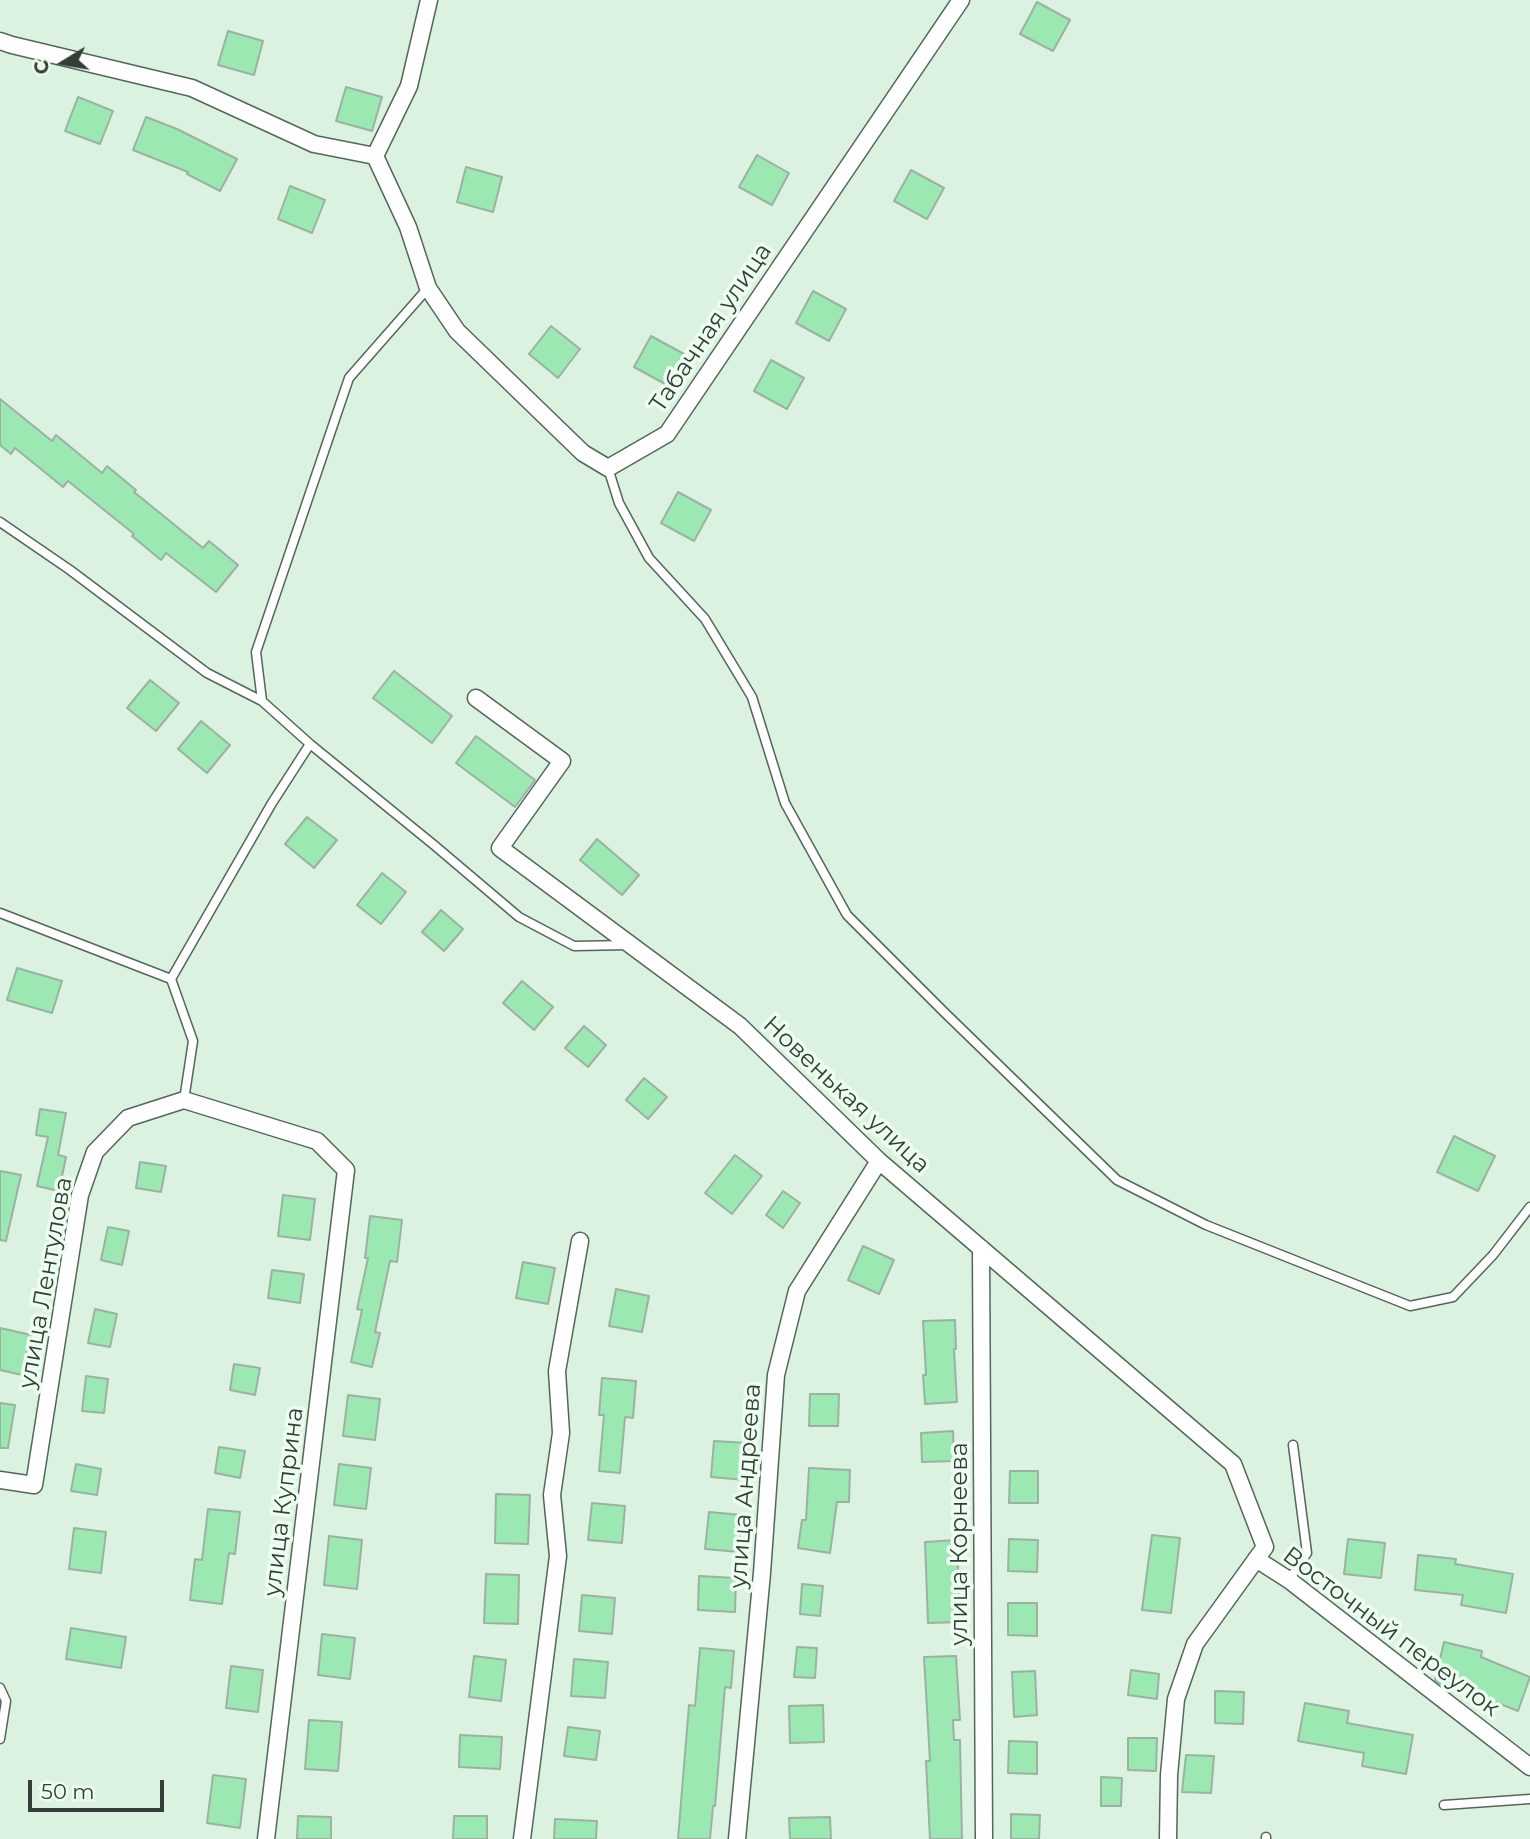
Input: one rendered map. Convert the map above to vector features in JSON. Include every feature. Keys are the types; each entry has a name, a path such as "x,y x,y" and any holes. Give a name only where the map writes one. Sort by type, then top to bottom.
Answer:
{"street":[{"path":"375,156 410,86 429,0"},
{"name":"Табачная улица","path":"608,468 667,433 961,0"},
{"path":"0,41 192,88 314,144 375,156"},
{"path":"375,156 408,226 428,288 457,331 583,453 608,468"},
{"name":"Новенькая улица","path":"476,698 562,761 500,848 740,1026 879,1161 1233,1464 1265,1547 1256,1559"},
{"name":"улица Куприна","path":"184,1100 317,1141 346,1170 266,1839"},
{"name":"улица Лентулова","path":"0,1480 34,1485 80,1195 95,1152 128,1118 184,1100"},
{"name":"улица Андреева","path":"737,1839 762,1573 776,1375 797,1291 879,1161"},
{"path":"522,1839 558,1556 552,1495 561,1433 557,1371 580,1241"},
{"name":"улица Корнеева","path":"981,1248 984,1839"},
{"path":"1168,1839 1176,1699 1195,1644 1256,1559"},
{"name":"Восточный переулок","path":"1256,1559 1289,1580 1530,1767"}],"lane":[{"path":"262,701 256,652 349,378 428,288"},
{"path":"608,468 619,503 649,558 705,619 752,697 785,803 847,915 1117,1180 1206,1225 1410,1306 1453,1297 1493,1255 1530,1207"},
{"path":"0,522 70,570 207,673 262,701 519,918 574,946 631,945"},
{"path":"171,979 272,803 310,744"},
{"path":"0,913 171,979 193,1041 184,1100"},
{"path":"1289,1580 1307,1553 1293,1445"},
{"path":"0,1688 6,1701 0,1738"},
{"path":"1444,1805 1530,1799"}],"building":[{"path":"1037,2 1070,20 1053,51 1020,34"},
{"path":"228,31 263,41 254,75 218,65"},
{"path":"346,87 382,97 372,131 336,121"},
{"path":"78,97 113,111 100,144 65,131"},
{"path":"146,117 237,159 220,191 187,174 188,172 133,150"},
{"path":"757,155 789,173 772,205 739,187"},
{"path":"466,167 502,177 493,212 457,202"},
{"path":"911,170 944,188 927,219 894,201"},
{"path":"290,186 325,200 312,233 278,219"},
{"path":"813,291 846,309 829,341 796,323"},
{"path":"551,326 580,349 558,378 529,354"},
{"path":"651,336 684,354 667,385 634,367"},
{"path":"771,360 804,378 787,409 754,391"},
{"path":"0,399 52,441 56,435 102,473 107,466 136,490 134,492 203,548 209,541 238,565 216,592 166,553 161,560 132,536 134,534 68,481 63,487 15,448 11,454 0,445"},
{"path":"678,492 711,510 694,541 661,523"},
{"path":"394,671 452,716 432,743 373,698"},
{"path":"150,680 179,703 156,731 127,708"},
{"path":"201,721 230,745 207,773 178,749"},
{"path":"476,736 535,780 515,807 456,763"},
{"path":"307,817 337,840 314,868 285,844"},
{"path":"597,839 639,875 622,895 580,860"},
{"path":"382,873 406,892 381,924 357,905"},
{"path":"441,910 463,929 444,951 422,932"},
{"path":"17,968 62,981 52,1013 7,1000"},
{"path":"522,981 553,1007 534,1030 503,1003"},
{"path":"584,1026 606,1045 588,1067 565,1048"},
{"path":"644,1078 667,1097 648,1119 626,1100"},
{"path":"40,1109 66,1113 58,1155 66,1157 59,1191 37,1186 48,1137 36,1135"},
{"path":"1454,1136 1495,1156 1478,1191 1437,1172"},
{"path":"735,1155 762,1176 732,1214 705,1193"},
{"path":"140,1162 166,1166 161,1192 136,1188"},
{"path":"0,1171 21,1175 6,1241 0,1240"},
{"path":"783,1191 800,1203 783,1228 766,1215"},
{"path":"283,1195 315,1199 310,1240 278,1236"},
{"path":"370,1216 402,1220 397,1262 390,1261 375,1332 380,1333 372,1367 351,1362 362,1310 357,1309 368,1258 365,1258"},
{"path":"108,1227 129,1231 122,1265 101,1260"},
{"path":"863,1246 894,1260 879,1294 848,1280"},
{"path":"523,1262 555,1268 548,1304 516,1298"},
{"path":"272,1270 304,1274 300,1303 268,1298"},
{"path":"616,1289 649,1296 642,1332 609,1326"},
{"path":"95,1309 117,1314 110,1347 88,1343"},
{"path":"955,1320 957,1402 925,1404 923,1321"},
{"path":"0,1328 31,1335 22,1375 0,1370"},
{"path":"234,1364 260,1368 255,1395 230,1390"},
{"path":"86,1376 108,1379 104,1413 82,1411"},
{"path":"602,1378 636,1381 633,1418 625,1417 620,1473 599,1471 604,1415 599,1415"},
{"path":"810,1394 839,1394 838,1426 809,1426"},
{"path":"348,1395 380,1399 375,1440 343,1436"},
{"path":"0,1403 15,1405 8,1448 0,1448"},
{"path":"953,1431 954,1461 922,1462 921,1433"},
{"path":"714,1441 748,1443 745,1480 711,1477"},
{"path":"219,1447 245,1451 240,1478 215,1473"},
{"path":"76,1464 101,1469 97,1495 71,1491"},
{"path":"339,1464 371,1468 366,1509 334,1505"},
{"path":"809,1468 850,1470 849,1502 837,1502 830,1553 798,1548 802,1520 806,1520"},
{"path":"1010,1471 1038,1471 1038,1503 1009,1503"},
{"path":"496,1494 530,1495 528,1544 495,1543"},
{"path":"592,1503 625,1506 622,1543 588,1540"},
{"path":"208,1509 240,1512 235,1554 229,1553 222,1604 190,1600 195,1559 202,1560"},
{"path":"709,1512 742,1515 739,1552 705,1549"},
{"path":"74,1528 106,1532 101,1573 69,1569"},
{"path":"1152,1535 1180,1538 1171,1613 1142,1610"},
{"path":"329,1536 362,1540 357,1589 324,1585"},
{"path":"1009,1539 1038,1540 1037,1572 1008,1571"},
{"path":"1348,1539 1385,1543 1381,1578 1344,1574"},
{"path":"957,1540 960,1622 928,1623 925,1542"},
{"path":"1418,1555 1456,1559 1455,1564 1513,1574 1506,1613 1461,1605 1463,1595 1415,1590"},
{"path":"486,1574 519,1575 518,1624 484,1623"},
{"path":"699,1576 736,1578 735,1612 698,1610"},
{"path":"802,1584 823,1586 820,1616 800,1614"},
{"path":"582,1595 615,1598 612,1634 579,1631"},
{"path":"1008,1603 1037,1603 1037,1636 1008,1635"},
{"path":"71,1628 126,1637 121,1668 66,1659"},
{"path":"322,1634 355,1638 350,1679 318,1675"},
{"path":"1444,1642 1482,1651 1481,1657 1530,1677 1518,1711 1472,1693 1446,1688 1435,1680"},
{"path":"797,1647 817,1648 815,1678 794,1677"},
{"path":"700,1648 734,1651 731,1688 725,1687 710,1839 678,1839 689,1705 695,1706"},
{"path":"474,1656 506,1660 501,1701 469,1697"},
{"path":"956,1656 960,1720 953,1720 954,1740 960,1740 962,1839 930,1839 926,1761 930,1761 924,1657"},
{"path":"574,1659 608,1662 605,1698 571,1696"},
{"path":"231,1666 263,1670 258,1712 226,1708"},
{"path":"1131,1670 1159,1674 1157,1699 1128,1695"},
{"path":"1035,1671 1037,1715 1014,1717 1012,1672"},
{"path":"1215,1691 1244,1692 1243,1724 1215,1723"},
{"path":"1305,1703 1349,1711 1347,1723 1413,1735 1406,1774 1362,1766 1364,1753 1298,1741"},
{"path":"823,1705 824,1742 790,1743 789,1706"},
{"path":"309,1720 342,1722 338,1771 305,1769"},
{"path":"568,1727 600,1731 596,1760 564,1756"},
{"path":"460,1735 502,1737 500,1769 459,1767"},
{"path":"1128,1738 1157,1738 1156,1771 1128,1770"},
{"path":"1009,1741 1037,1742 1037,1774 1008,1773"},
{"path":"1186,1755 1214,1756 1211,1793 1182,1792"},
{"path":"213,1775 246,1779 240,1828 207,1823"},
{"path":"1101,1777 1122,1778 1121,1806 1101,1806"},
{"path":"1011,1814 1040,1815 1039,1839 1011,1839"},
{"path":"298,1816 331,1817 331,1839 297,1839"},
{"path":"454,1816 487,1816 487,1839 453,1839"},
{"path":"830,1817 831,1839 790,1839 789,1818"},
{"path":"555,1819 597,1821 596,1839 554,1839"}]}
